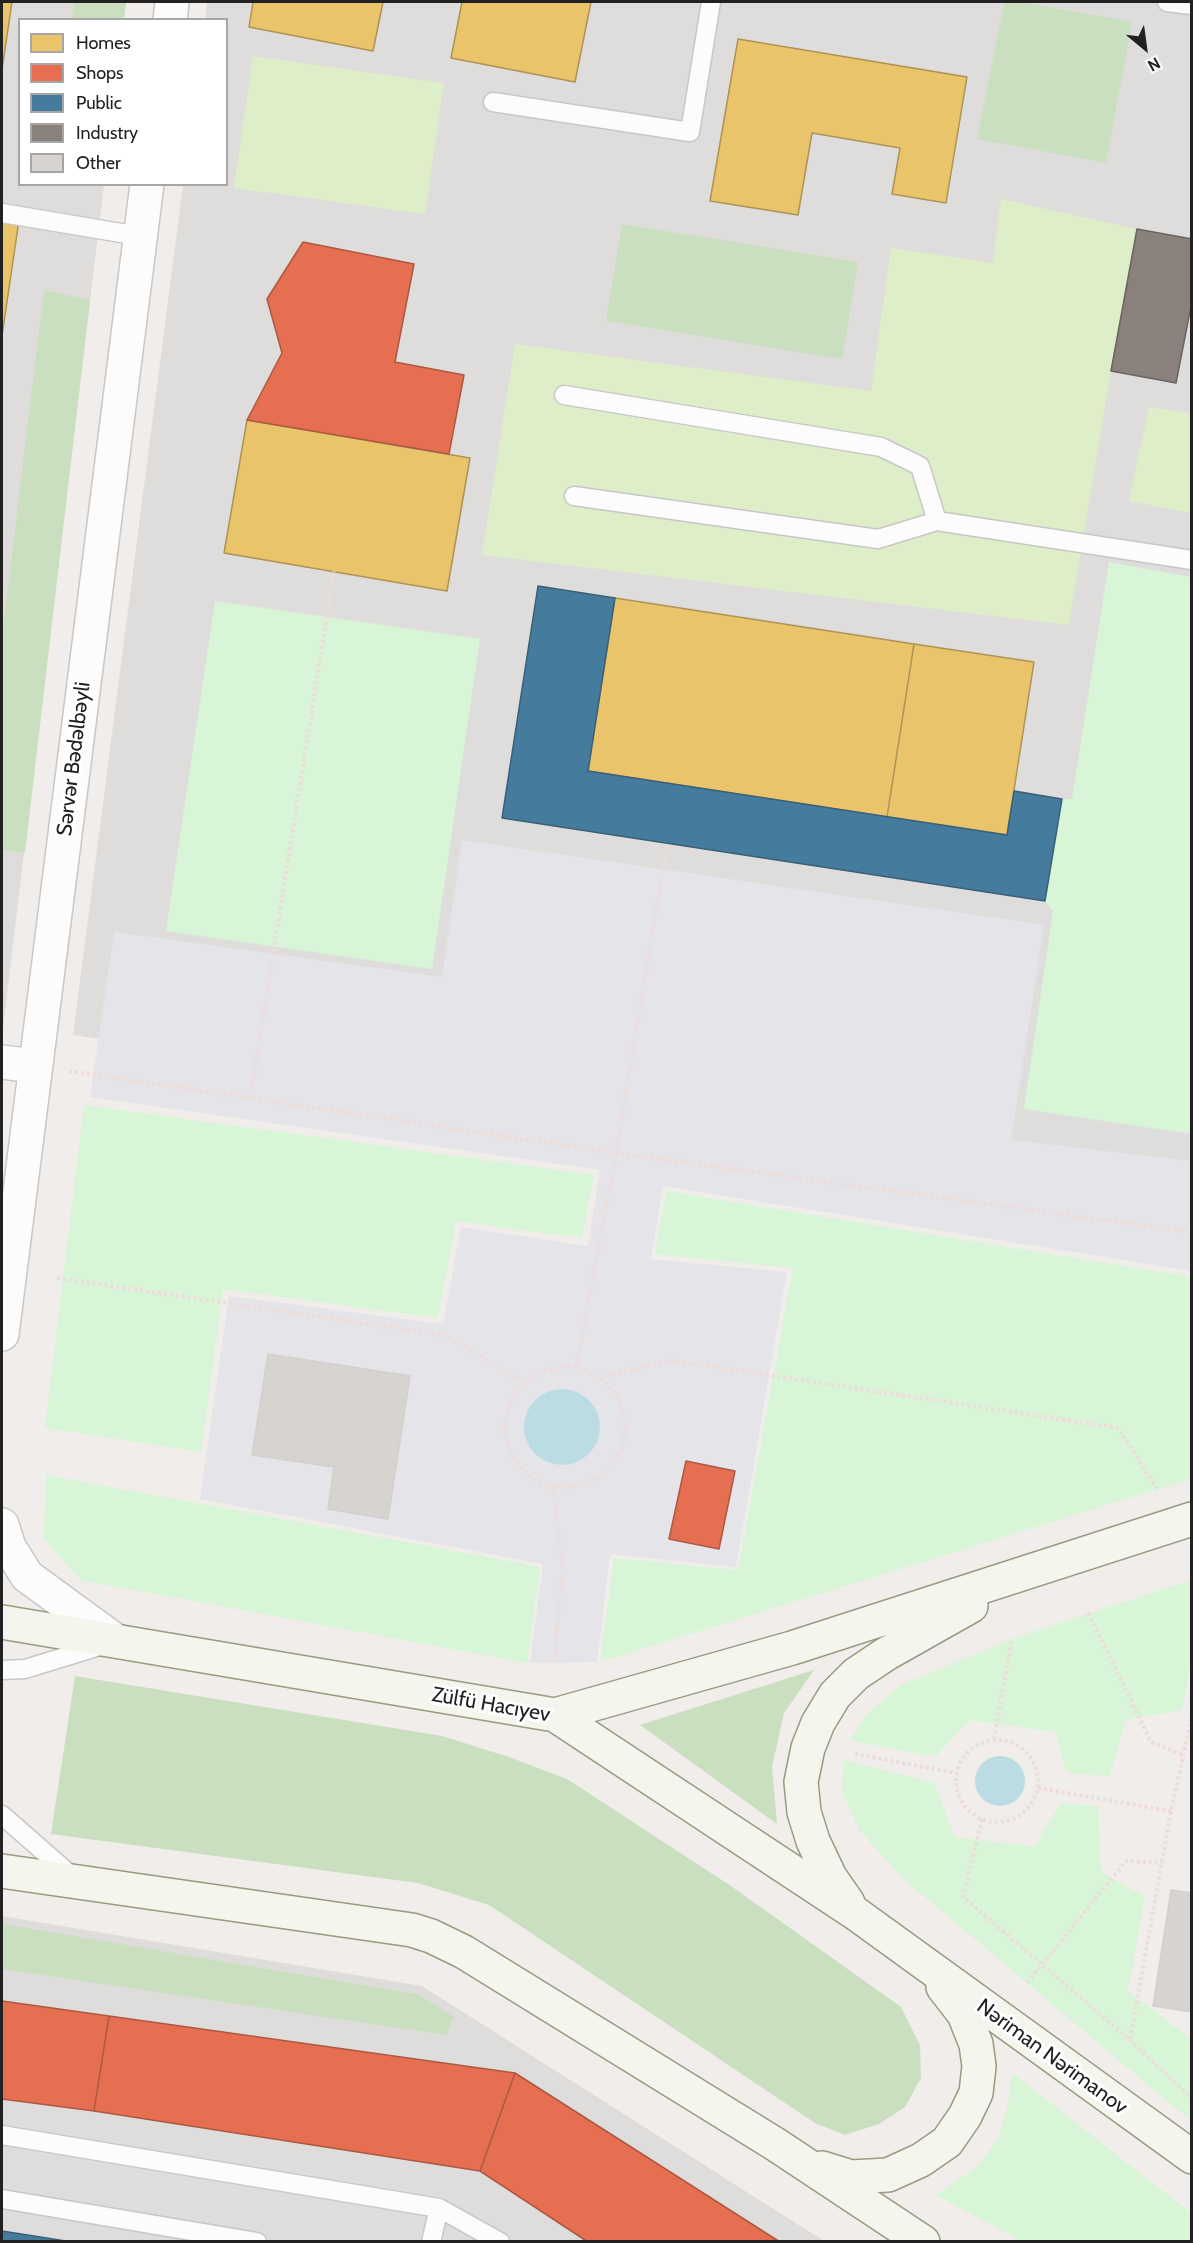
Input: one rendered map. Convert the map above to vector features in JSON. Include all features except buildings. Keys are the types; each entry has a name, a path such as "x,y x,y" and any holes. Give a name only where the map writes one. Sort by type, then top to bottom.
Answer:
{"main road":[{"path":"555,1715 792,1648 1191,1519"},
{"path":"855,1913 830,1876 813,1841 804,1812 801,1782 808,1748 818,1723 835,1695 856,1674 886,1654 1030,1572"},
{"name":"Zülfü Hacıyev","path":"2,1622 555,1715 855,1913 913,1957"},
{"path":"2,1871 412,1930 431,1936 464,1952 775,2144 923,2241"},
{"path":"775,2144 821,2168 851,2177 888,2175 921,2160 947,2142 965,2116 976,2093 979,2066 976,2044 964,2014 945,1989 913,1957"},
{"name":"Nəriman Nərimanov","path":"913,1957 1191,2157"}],"street":[{"path":"170,18 172,2"},
{"name":"Sərvər Bədəlbəyli","path":"2,1334 147,186"},
{"path":"2,1062 35,1066"},
{"path":"2,1526 9,1547 27,1576 116,1641"}],"lane":[{"path":"493,102 690,132 711,2"},
{"path":"1167,2 1191,5"},
{"path":"2,213 139,236"},
{"path":"564,395 880,447 920,466 937,521"},
{"path":"574,496 878,539 937,521 1191,560"},
{"path":"2,1670 25,1669 116,1641"},
{"path":"2,1815 81,1884"},
{"path":"2,2135 439,2208 500,2241"},
{"path":"2,2199 257,2241"},
{"path":"431,2241 439,2208"}],"path":[{"path":"250,1099 334,571"},
{"path":"576,1368 616,1153 667,843"},
{"path":"35,1066 616,1153 1191,1232"},
{"path":"57,1278 443,1335 525,1382"},
{"path":"601,1378 669,1360 1118,1428 1158,1490"},
{"path":"576,1368 601,1378 618,1399 626,1425 621,1451 604,1473 581,1486 554,1487 529,1476 511,1456 504,1430 509,1404 525,1382 549,1369 576,1368"},
{"path":"554,1487 563,1567 554,1662"},
{"path":"1088,1613 1151,1742 1183,1755"},
{"path":"994,1739 1012,1639"},
{"path":"1130,2040 1171,1811 1191,1715"},
{"path":"994,1739 1012,1743 1028,1753 1036,1769 1038,1788 1030,1805 1017,1817 1000,1822 982,1819 966,1809 957,1792 956,1773 963,1757 977,1745 994,1739"},
{"path":"855,1754 956,1773"},
{"path":"1038,1788 1171,1811"},
{"path":"982,1819 963,1897 1130,2040 1191,2099"},
{"path":"1027,1983 1125,1861 1162,1863"}],"shaded area":[{"path":"2,2 126,2 124,18 18,18 18,186 104,186 2,1028"},
{"path":"207,2 1191,2 1191,1192 73,1035 183,186 228,186 228,18 205,18"},
{"path":"1147,20 1191,29 1191,182 1117,167"},
{"path":"462,840 1044,925 1011,1140 1191,1161 1191,1271 663,1186 651,1259 787,1272 736,1567 610,1554 597,1662 530,1663 543,1564 200,1499 229,1296 443,1324 461,1227 588,1246 600,1170 90,1097 114,932 442,977"},
{"path":"2,1916 422,1986 824,2241 2,2241"}],"green space":[{"path":"74,2 126,2 124,18 72,18"},
{"path":"1004,2 1022,2 1132,22 1106,163 977,139"},
{"path":"253,56 444,83 425,214 234,188"},
{"path":"1001,199 1137,229 1069,625 482,555 515,344 871,391 891,248 993,263"},
{"path":"622,224 858,262 842,359 606,321"},
{"path":"44,290 90,300 25,853 2,850 2,636"},
{"path":"1149,407 1191,413 1191,513 1129,501"},
{"path":"1109,562 1191,577 1191,1134 1024,1109 1053,911 1045,901 1062,799 1072,799"},
{"path":"215,601 480,639 432,969 166,931"},
{"path":"84,1105 594,1175 582,1238 456,1221 438,1318 223,1289 201,1452 45,1428"},
{"path":"666,1191 1191,1277 1191,1479 600,1662 614,1558 738,1570 793,1268 655,1254"},
{"path":"46,1475 540,1567 527,1663 80,1580 44,1538"},
{"path":"1191,1580 1191,1662 1182,1710 1126,1720 1109,1777 1066,1772 1055,1732 970,1720 935,1757 850,1740 866,1715 900,1686 1016,1637"},
{"path":"814,1670 784,1713 772,1767 777,1824 640,1725"},
{"path":"75,1676 442,1736 509,1757 567,1779 731,1886 901,2007 920,2045 921,2078 905,2107 879,2124 845,2135 815,2123 489,1905 418,1883 51,1834"},
{"path":"844,1760 934,1783 955,1837 1034,1847 1060,1804 1098,1806 1101,1873 1145,1896 1128,1991 1191,2039 1191,2121 906,1881 860,1831 842,1792"},
{"path":"2,1924 417,1994 454,2017 446,2035 2,1969"},
{"path":"1012,2073 1191,2213 1191,2241 1021,2241 936,2195 977,2167 998,2139 1008,2105"}],"water":[{"path":"562,1389 577,1392 589,1400 597,1412 600,1427 597,1442 589,1454 577,1462 562,1465 547,1462 535,1454 527,1442 524,1427 527,1412 535,1400 547,1392"},
{"path":"995,1756 1005,1756 1018,1763 1025,1776 1025,1786 1018,1799 1005,1806 995,1806 986,1802 979,1795 975,1786 975,1776 979,1767 986,1760"}]}
